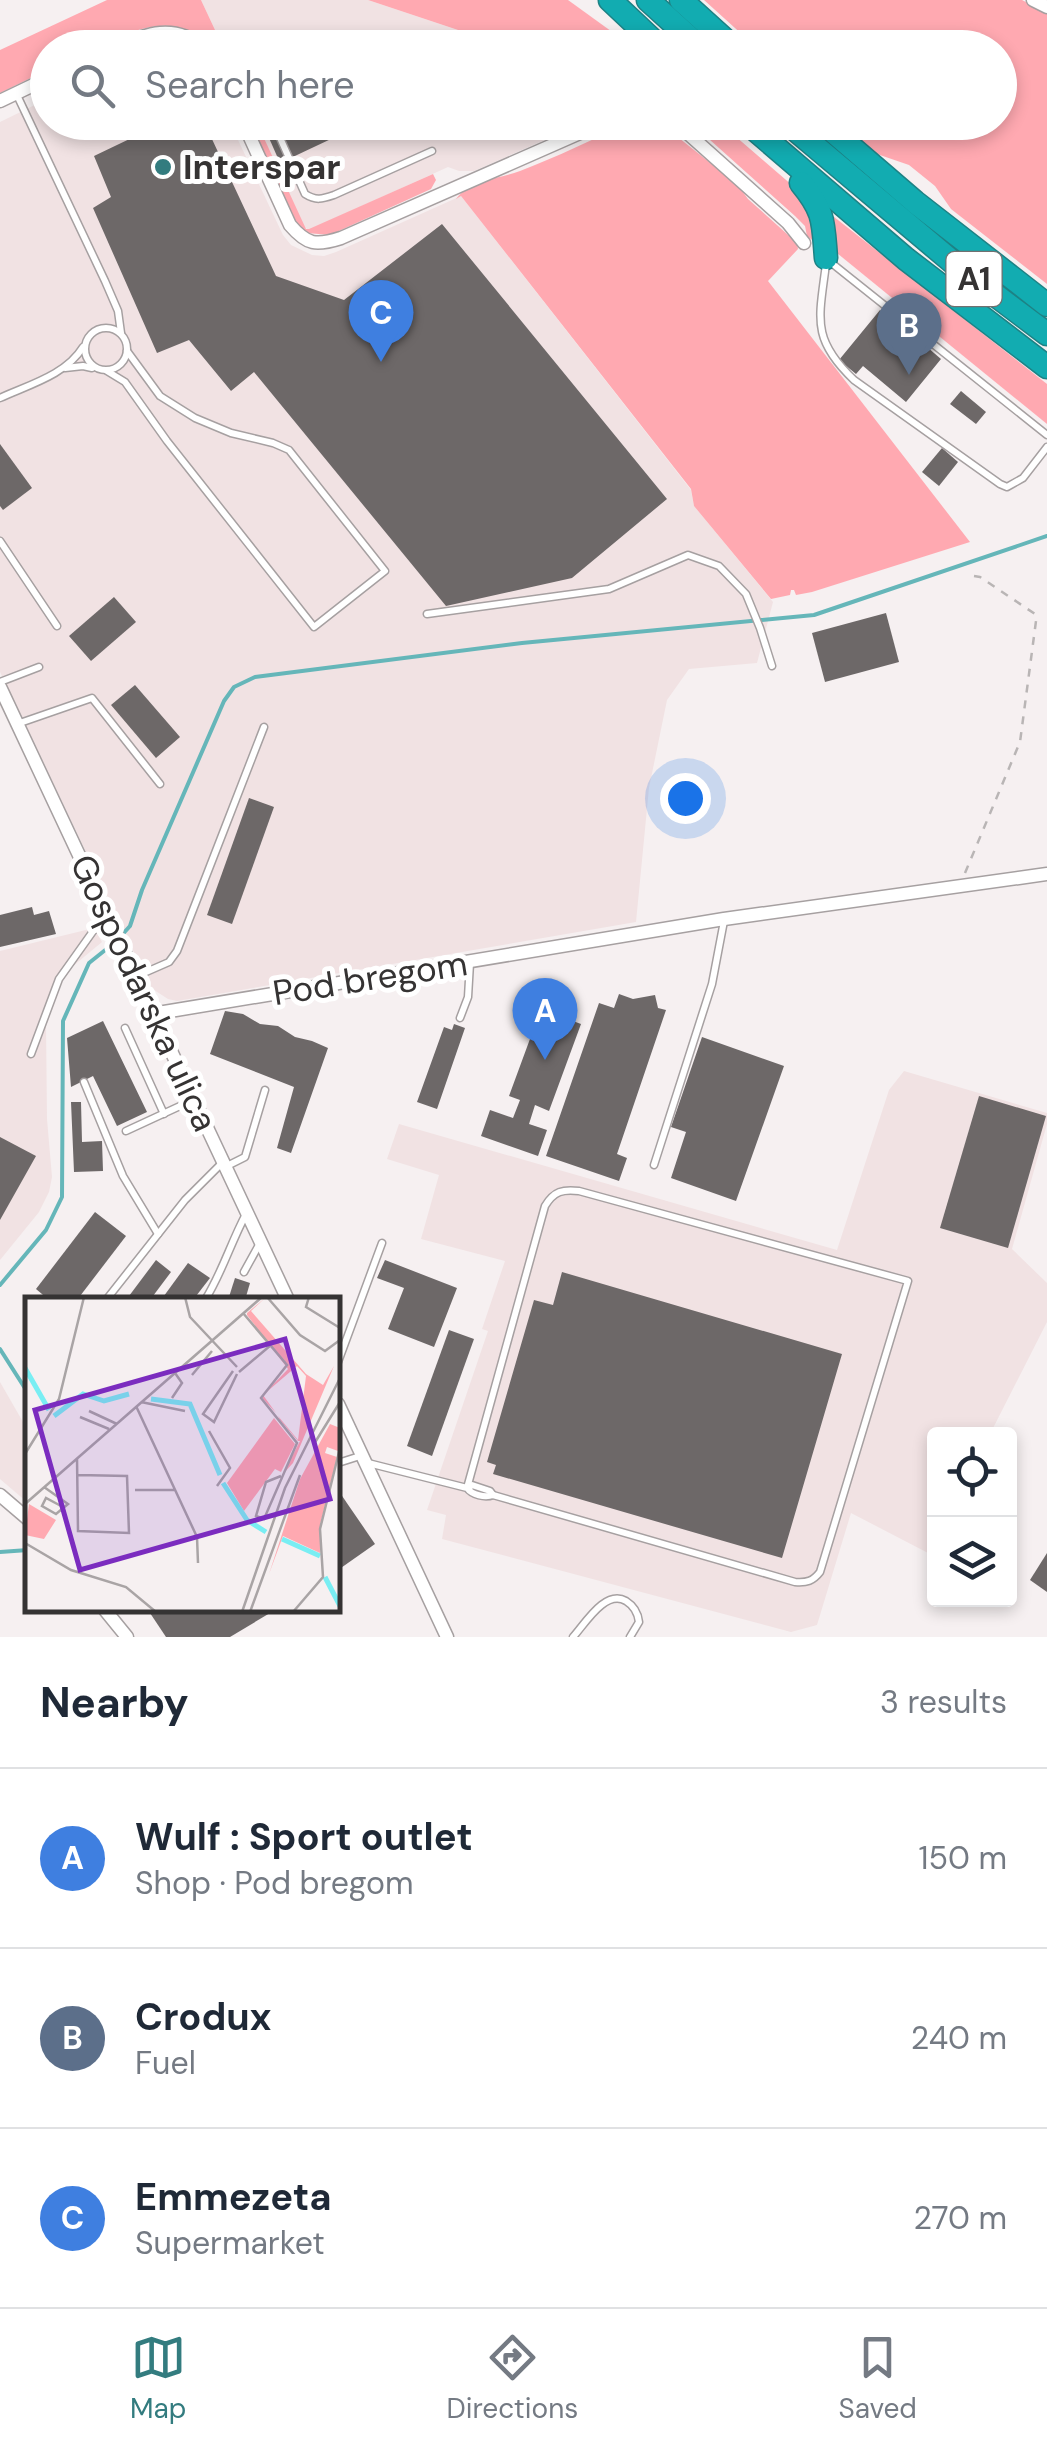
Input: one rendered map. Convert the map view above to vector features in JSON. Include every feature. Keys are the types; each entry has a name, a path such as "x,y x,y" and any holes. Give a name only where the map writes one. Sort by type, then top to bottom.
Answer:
{"highway":[{"path":"610,0 642,30"},
{"path":"648,0 682,30"},
{"path":"682,0 714,30"},
{"name":"A1","path":"767,140 906,259 1047,368"},
{"name":"A1","path":"807,140 962,270 1047,334"},
{"path":"843,140 1047,306"},
{"path":"780,151 820,208 826,258"}],"street":[{"path":"1033,0 1047,7"},
{"path":"0,100 30,86"},
{"path":"252,140 290,225 316,244 341,238 564,140"},
{"path":"695,140 788,224 804,244"},
{"name":"Gospodarska ulica","path":"0,685 287,1297"},
{"name":"Pod bregom","path":"152,1014 724,918 1047,874"},
{"path":"340,1408 447,1637"},
{"path":"0,1495 25,1516"},
{"path":"107,1612 126,1637"}],"lane":[{"path":"16,93 30,123"},
{"path":"38,140 118,311 120,334"},
{"path":"281,140 305,194 321,200 432,151"},
{"path":"804,244 1047,435"},
{"path":"826,258 821,334 836,364 854,380 1007,487 1023,478 1047,447"},
{"path":"0,398 64,368 92,334 103,328 115,330 160,396 195,418 289,450 385,570 314,627 166,441 125,382 94,368 86,358 88,339"},
{"path":"64,368 118,367 128,351"},
{"path":"0,541 3,552 57,626"},
{"path":"427,614 609,589 688,555 718,566 746,594 772,666"},
{"path":"0,685 40,668"},
{"path":"17,724 92,698 160,784"},
{"path":"136,976 169,962 177,950 264,726"},
{"path":"31,1054 59,980 107,912"},
{"path":"654,1165 712,984 724,918"},
{"path":"460,1018 468,996 470,962"},
{"path":"125,1028 164,1114"},
{"path":"84,1082 122,1176 158,1234"},
{"path":"108,1297 186,1200 224,1165 245,1157 265,1090"},
{"path":"126,1132 194,1100"},
{"path":"340,1462 363,1458 467,1488 472,1485 493,1495 806,1583 820,1572 908,1281 579,1191 558,1192 546,1206 467,1488"},
{"path":"206,1297 247,1213"},
{"path":"244,1272 260,1242"},
{"path":"340,1357 382,1243"},
{"path":"572,1637 606,1601 616,1598 638,1611 640,1622 630,1637"}],"path":[{"path":"964,875 1020,742 1036,621 1035,614 974,576"}],"shaded area":[{"path":"107,0 201,0 215,30 160,26 137,30 43,30"},
{"path":"201,0 368,0 458,30 215,30"},
{"path":"368,0 568,0 609,30 458,30"},
{"path":"704,0 1022,0 1047,13 1047,284 951,209 935,186 909,165 877,154 861,140 1017,140 1017,30 737,30"},
{"path":"30,36 30,78 0,93 0,50"},
{"path":"30,107 30,140 238,140 283,235 291,245 312,255 336,252 461,196 691,490 694,506 773,602 757,663 689,669 667,700 649,788 636,922 177,1001 151,988 0,672 0,122"},
{"path":"257,140 265,140 306,229 433,174 436,180 431,189 330,235 307,233 296,224"},
{"path":"265,140 544,140 474,171 448,167 309,230 304,227"},
{"path":"591,140 682,140 728,177 797,243 798,249 768,281 970,542 812,592 796,595 791,590 790,595 771,599 694,506 691,489 461,196 456,199 477,183 534,166"},
{"path":"710,140 740,140 793,186 811,214 816,243 795,216"},
{"path":"829,213 1047,384 1047,424 832,249"},
{"path":"94,928 102,942 73,966 60,983 46,1024 52,1177 49,1192 39,1212 0,1260 0,951"},
{"path":"904,1071 1047,1113 1012,1249 1047,1283 1047,1322 994,1427 927,1427 927,1552 851,1513 817,1625 791,1632 442,1539 446,1515 427,1510 488,1331 482,1329 505,1261 421,1239 439,1175 387,1159 399,1124 837,1250 889,1090"},
{"path":"0,1382 25,1426 25,1500 0,1479"}],"building":[{"path":"127,140 212,140 276,276 344,300 442,224 667,499 572,578 446,606 254,372 231,391 189,340 157,353 93,208 111,197 94,156"},
{"path":"270,140 329,140 280,163"},
{"path":"880,310 898,324 891,332 912,349 914,339 941,359 906,402 863,366 856,374 839,360"},
{"path":"961,391 986,412 976,424 950,404"},
{"path":"0,444 32,488 3,510 0,506"},
{"path":"942,448 958,462 939,486 922,472"},
{"path":"114,597 136,622 91,661 69,636"},
{"path":"886,613 899,662 825,682 812,633"},
{"path":"135,685 180,737 156,758 111,705"},
{"path":"249,798 274,807 232,924 207,915"},
{"path":"32,907 34,915 49,911 56,934 0,947 0,915"},
{"path":"619,994 633,999 655,995 658,1008 666,1010 617,1154 627,1158 619,1181 546,1156 599,1003 614,1008"},
{"path":"541,1009 581,1024 549,1111 535,1105 529,1124 547,1130 538,1156 481,1136 490,1110 513,1118 520,1100 509,1096"},
{"path":"225,1011 278,1026 295,1037 328,1048 291,1153 277,1148 294,1087 210,1054"},
{"path":"103,1021 147,1112 117,1126 93,1076 71,1087 67,1038"},
{"path":"454,1024 465,1028 437,1109 417,1102 444,1027 452,1030"},
{"path":"702,1037 784,1066 736,1201 671,1178 686,1132 671,1127"},
{"path":"979,1096 1046,1116 1008,1248 940,1228"},
{"path":"71,1102 81,1102 82,1142 102,1141 103,1171 74,1172"},
{"path":"0,1137 36,1156 0,1220"},
{"path":"95,1212 126,1236 79,1297 45,1297 36,1289"},
{"path":"156,1260 171,1272 152,1297 128,1297"},
{"path":"385,1260 457,1288 434,1347 388,1329 404,1288 377,1278"},
{"path":"188,1263 210,1278 195,1297 163,1297"},
{"path":"562,1272 842,1354 782,1558 493,1474 496,1465 487,1462 534,1300 553,1305"},
{"path":"235,1278 250,1283 246,1297 229,1297"},
{"path":"449,1330 474,1339 432,1456 407,1446"},
{"path":"340,1493 375,1544 340,1569"},
{"path":"1047,1553 1047,1592 1030,1580"},
{"path":"149,1612 272,1612 230,1637 166,1637"}],"waterway":[{"path":"121,936 130,926 224,701 234,687 255,677 522,643 814,615 1047,536"},
{"path":"0,1285 46,1230 62,1197 63,1021 89,963 114,943"},
{"path":"0,1349 25,1388"},
{"path":"0,1552 25,1550"}],"place":[{"name":"Interspar","path":"163,167"},
{"name":"Emmezeta","path":"381,362"},
{"name":"Crodux","path":"909,375"},
{"name":"Wulf : Sport outlet","path":"545,1060"}]}
